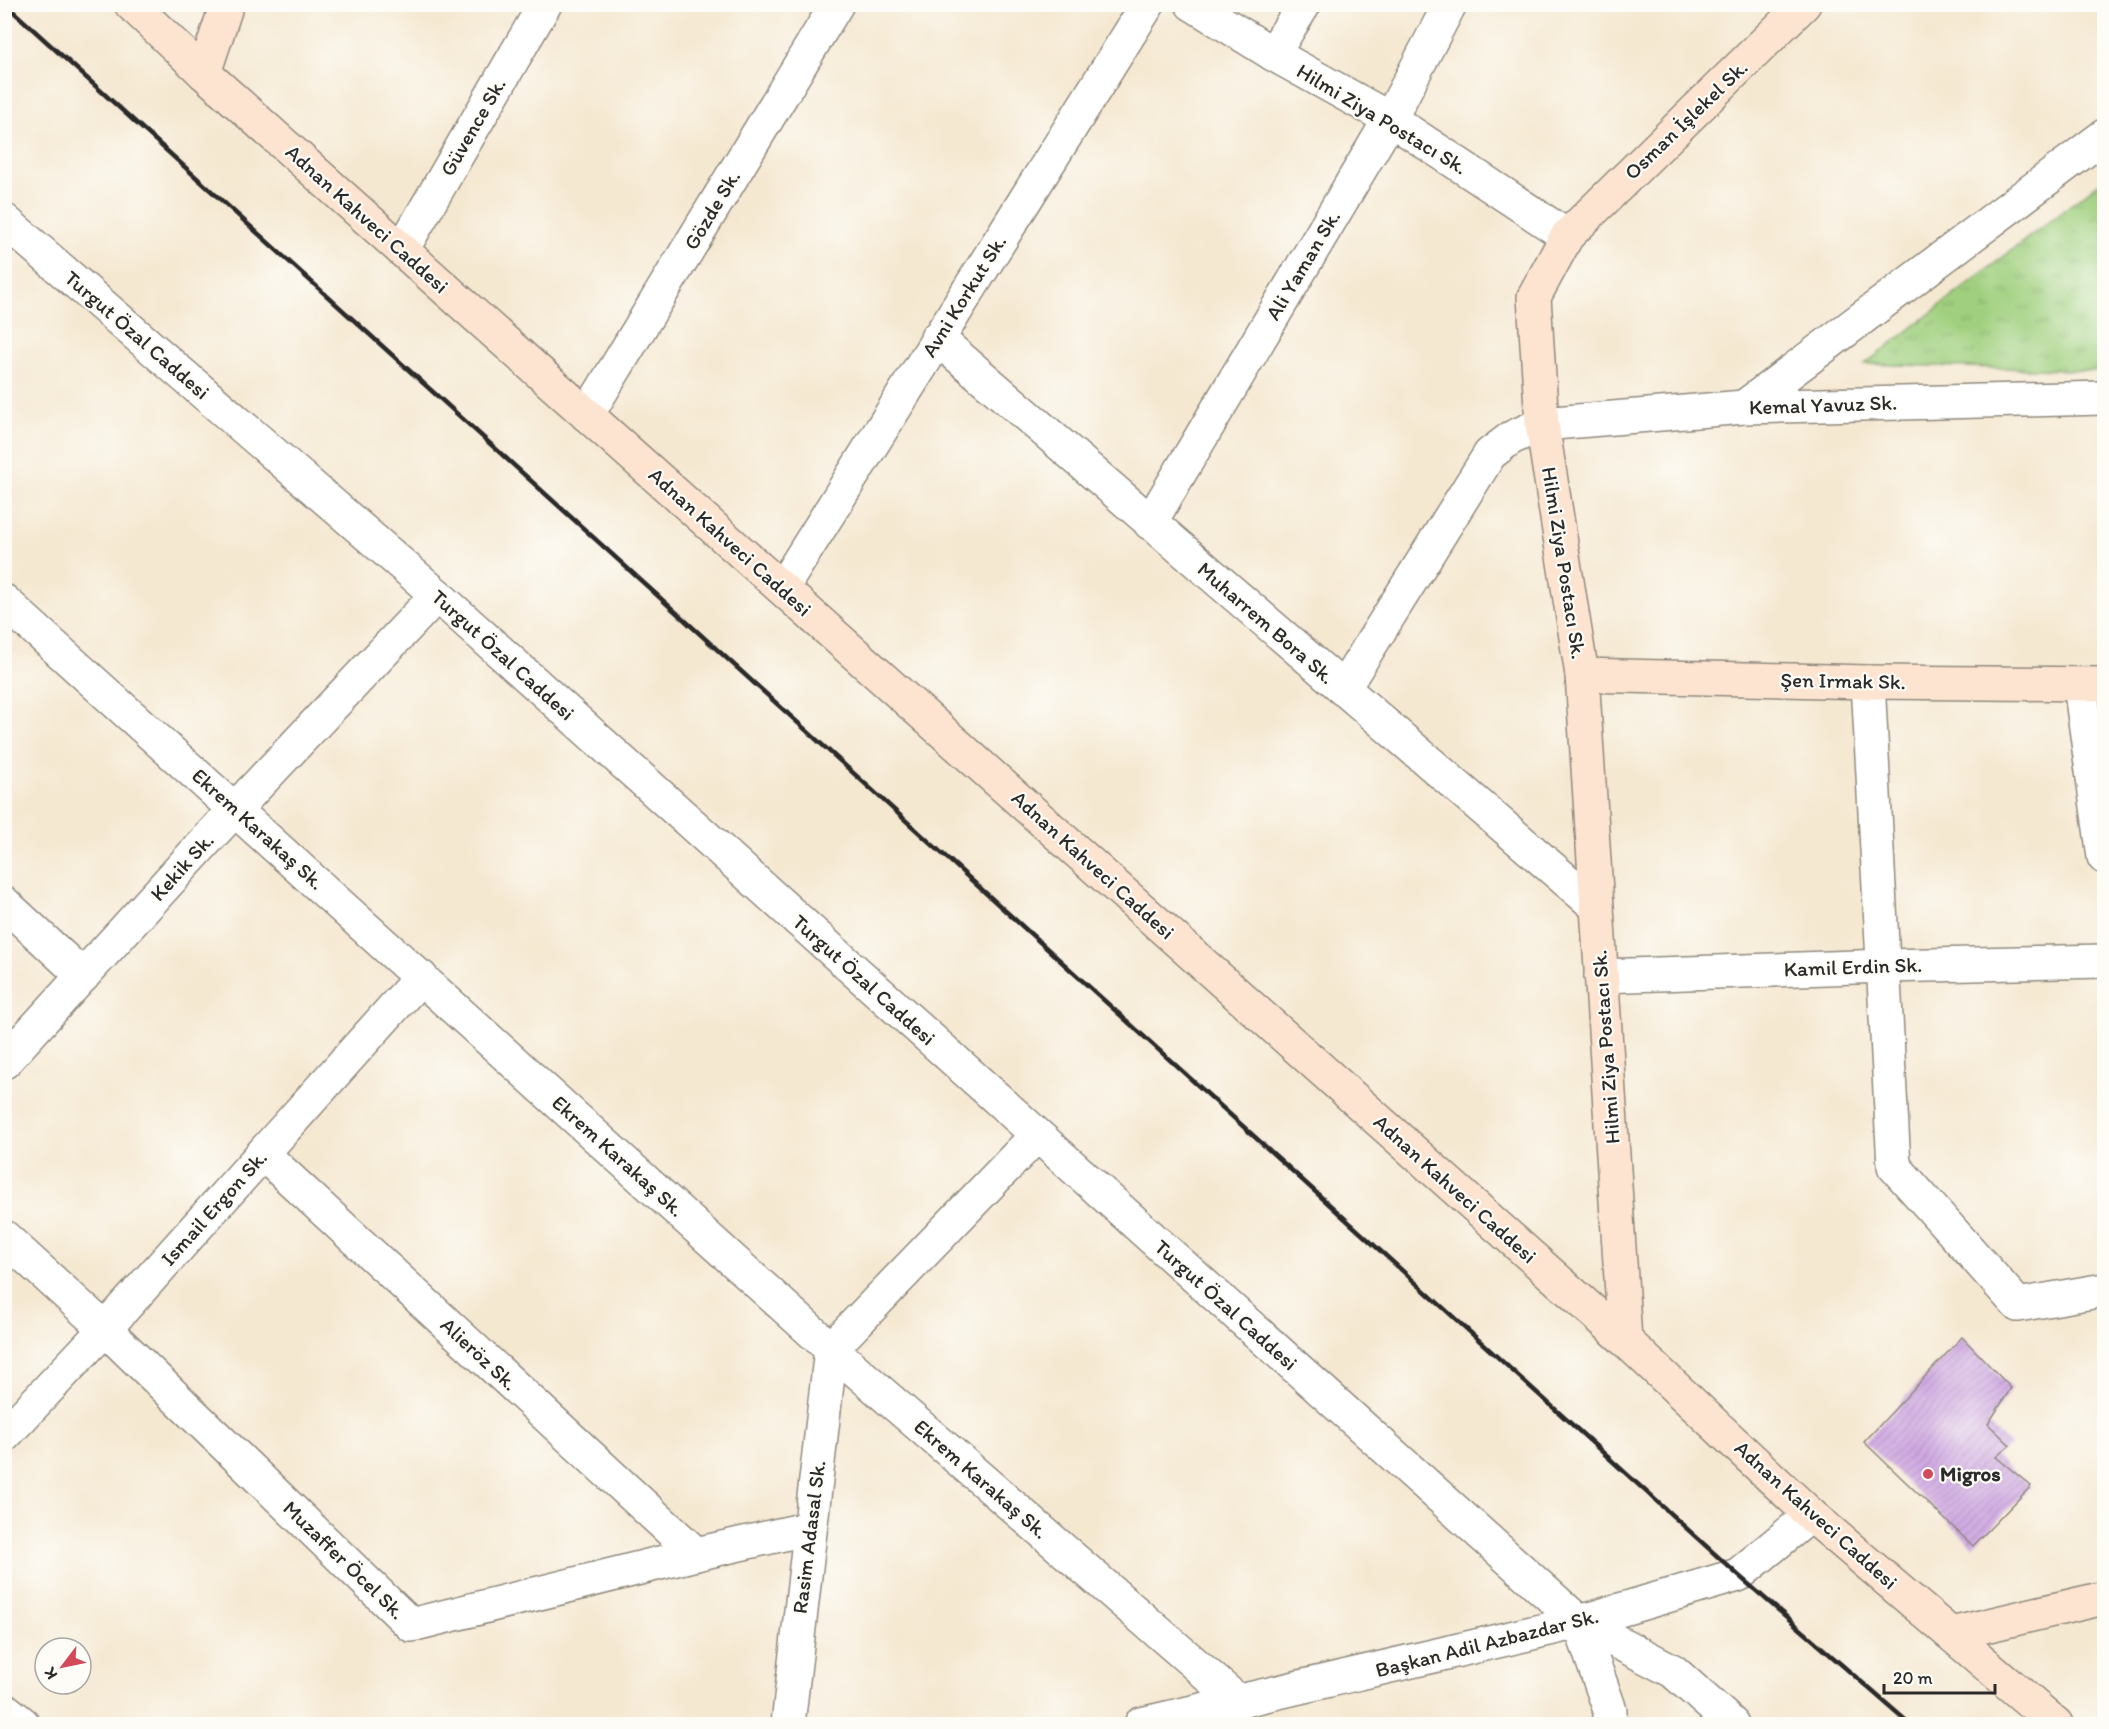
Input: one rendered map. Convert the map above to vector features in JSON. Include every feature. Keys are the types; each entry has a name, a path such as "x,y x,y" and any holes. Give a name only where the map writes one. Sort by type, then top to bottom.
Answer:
{"main road":[{"name":"Adnan Kahveci Caddesi","path":"131,4 204,73 1625,1340 1811,1515 2056,1725"},
{"path":"204,73 227,4"},
{"name":"Osman İşlekel Sk.","path":"1567,236 1804,4"},
{"name":"Hilmi Ziya Postacı Sk.","path":"1567,236 1534,297 1542,424 1582,675 1625,1340"},
{"name":"Şen Irmak Sk.","path":"1582,675 1868,682 2092,684"},
{"path":"1951,1634 2104,1598"}],"street":[{"name":"Güvence Sk.","path":"402,250 545,4"},
{"name":"Gözde Sk.","path":"587,414 837,4"},
{"name":"Avni Korkut Sk.","path":"782,588 1148,4"},
{"name":"Hilmi Ziya Postacı Sk.","path":"1192,4 1273,54 1390,119 1567,236"},
{"path":"1273,54 1304,4"},
{"name":"Ali Yaman Sk.","path":"1149,523 1390,119 1450,4"},
{"path":"1744,407 2104,136"},
{"name":"Turgut Özal Caddesi","path":"4,220 437,595 1579,1622 1673,1671 1732,1725"},
{"name":"Muharrem Bora Sk.","path":"937,338 1597,907"},
{"name":"Kemal Yavuz Sk.","path":"1343,688 1490,454 1511,438 1542,424 1744,407 2104,398"},
{"name":"Kekik Sk.","path":"4,1062 235,809 437,595"},
{"name":"Ekrem Karakaş Sk.","path":"4,601 831,1349 1239,1702"},
{"path":"1868,682 1894,1166 2018,1305 2104,1290"},
{"path":"2092,684 2104,857"},
{"path":"4,903 83,976"},
{"name":"Kamil Erdin Sk.","path":"1601,976 2104,961"},
{"name":"Ismail Ergon Sk.","path":"4,1436 105,1329 421,977"},
{"path":"831,1349 1036,1135"},
{"name":"Alieröz Sk.","path":"263,1154 696,1554"},
{"name":"Muzaffer Öcel Sk.","path":"4,1237 105,1329 411,1625 810,1528"},
{"name":"Rasim Adasal Sk.","path":"788,1725 831,1349"},
{"name":"Başkan Adil Azbazdar Sk.","path":"1141,1725 1579,1622 1737,1575 1811,1515"},
{"path":"1579,1622 1610,1710 1608,1725"},
{"path":"4,1709 23,1725"}],"green space":[{"path":"2104,179 2104,371 1865,364"}],"building":[{"path":"1962,1337 2011,1388 1988,1424 2010,1445 1996,1457 2031,1486 1973,1546 1864,1442"}],"railway":[{"path":"5,4 1738,1575 1910,1724"}],"place":[{"name":"Migros","path":"1928,1474"}]}
